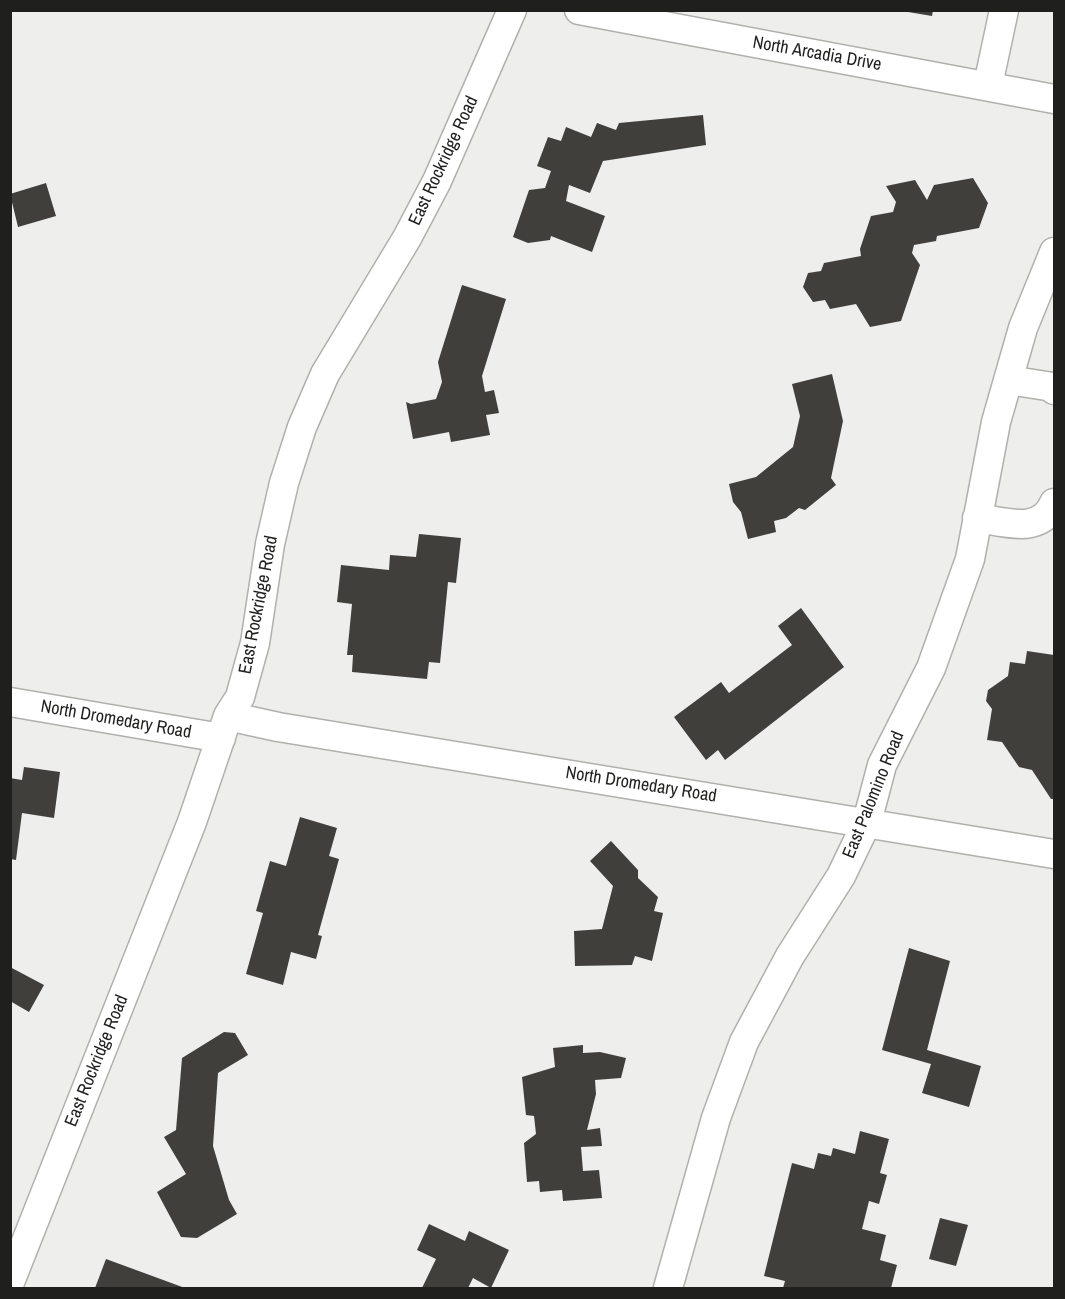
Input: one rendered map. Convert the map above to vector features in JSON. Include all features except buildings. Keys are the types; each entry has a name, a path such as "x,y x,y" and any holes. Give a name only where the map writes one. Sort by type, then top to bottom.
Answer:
{"street":[{"name":"East Rockridge Road","path":"10,1282 192,822 224,727 240,697 255,643 284,483 302,427 326,374 438,181 512,10"},
{"name":"North Arcadia Drive","path":"579,10 1054,99"},
{"path":"988,85 1004,10"},
{"name":"East Palomino Road","path":"668,1288 692,1211 716,1118 744,1042 789,956 841,876 867,822 882,765 931,668 970,559 996,422 1023,328 1054,252"},
{"path":"1008,380 1054,390"},
{"path":"977,518 1026,525 1039,522 1050,513 1054,504"},
{"name":"North Dromedary Road","path":"10,702 224,727 290,729 1054,854"}]}
